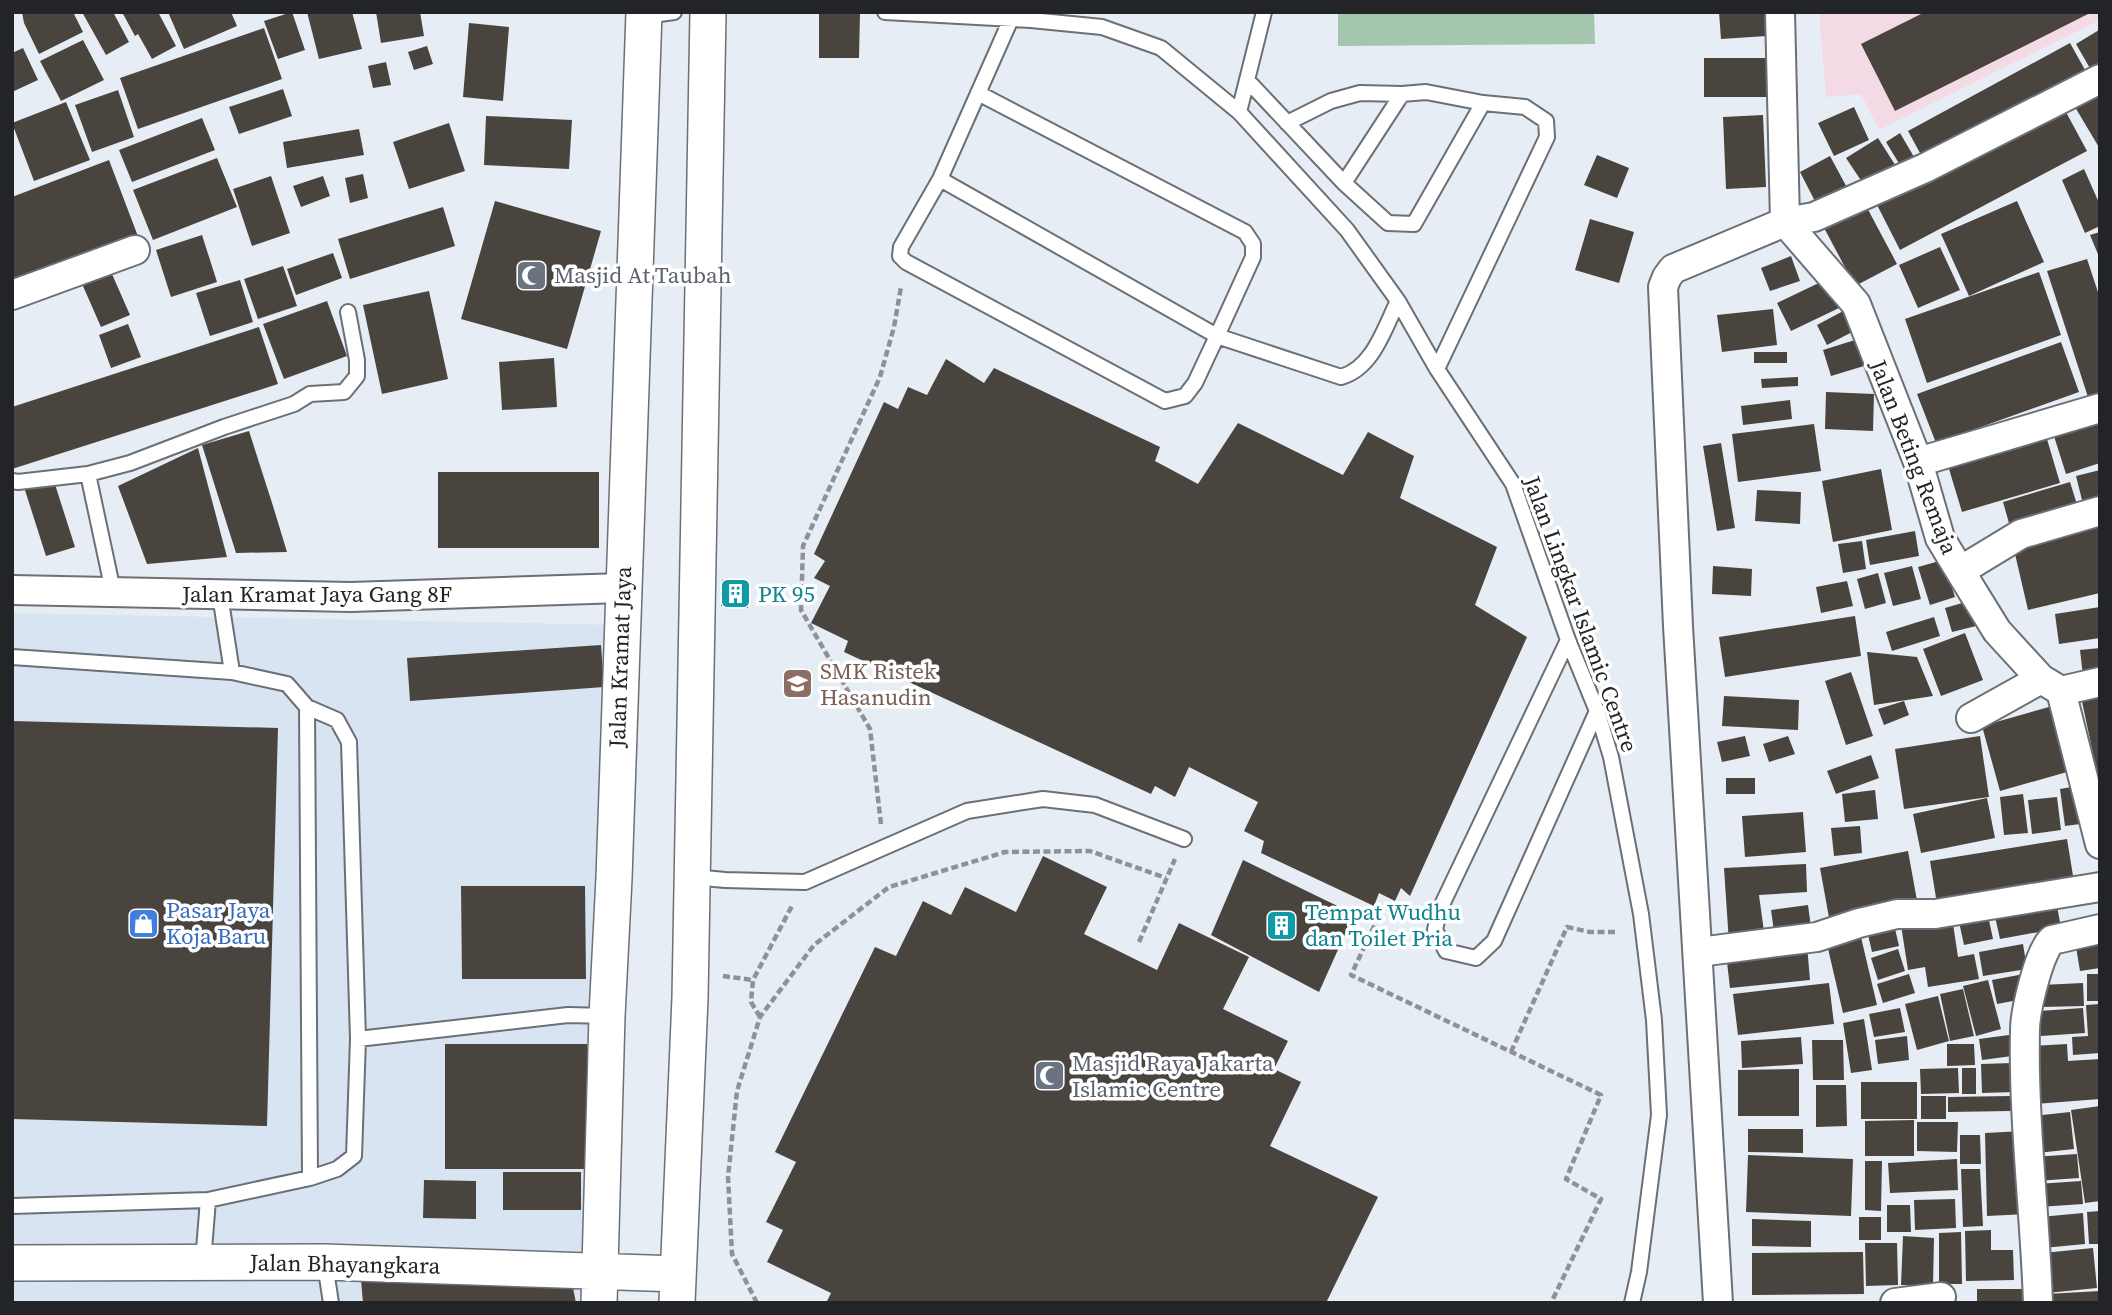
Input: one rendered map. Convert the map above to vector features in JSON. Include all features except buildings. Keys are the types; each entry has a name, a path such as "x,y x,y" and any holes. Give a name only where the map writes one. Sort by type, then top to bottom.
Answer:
{"street":[{"path":"677,1288 690,998 708,12"},
{"path":"1780,12 1785,222"},
{"name":"Jalan Kramat Jaya","path":"600,1287 622,588 654,14"},
{"path":"1718,1303 1678,626 1663,287 1673,269 1785,222 1814,217 1925,168 2100,79"},
{"name":"Jalan Beting Remaja","path":"1785,222 1856,304 1918,461 1940,538 1997,631 2051,685 2100,844"},
{"path":"12,295 135,250"},
{"path":"1918,461 2100,408"},
{"path":"1959,571 2021,534 2100,511"},
{"name":"Jalan Kramat Jaya Gang 8F","path":"12,590 351,597 622,588"},
{"path":"1971,718 2051,685 2100,682"},
{"path":"1699,952 1817,937 1897,914 1935,914 2100,887"},
{"path":"2038,1303 2027,1128 2024,1027 2039,965 2048,944 2052,940 2100,929"},
{"name":"Jalan Bhayangkara","path":"12,1263 324,1262 600,1287 677,1288"},
{"path":"1895,1303 1941,1297"}],"lane":[{"name":"Jalan Lingkar Islamic Centre","path":"885,12 1102,27 1161,48 1239,113 1346,230 1398,301 1437,369 1513,484 1568,640 1597,711 1611,757 1643,932 1654,1020 1659,1115 1639,1272 1632,1303"},
{"path":"1239,113 1264,12"},
{"path":"978,93 1245,232 1253,244 1253,257 1195,383 1185,396 1165,401 906,262 900,256 901,247 940,179 978,93 1011,19"},
{"path":"1247,80 1344,183 1388,223 1414,224 1483,103"},
{"path":"1287,123 1331,101 1360,93 1426,92 1483,103 1525,107 1546,121 1547,137 1437,369"},
{"path":"1344,183 1402,94"},
{"path":"940,179 1217,336 1341,377 1354,373 1368,360 1398,301"},
{"path":"12,481 88,474 130,463 294,404 310,394 344,392 357,376 357,360 348,312"},
{"path":"88,474 113,591"},
{"path":"220,595 232,672"},
{"path":"1568,640 1438,911 1435,930 1446,951 1476,958 1494,941 1597,711"},
{"path":"12,657 232,672 287,684 307,707 337,720 349,742 358,1039 354,1156 337,1169 310,1178 208,1200 12,1206"},
{"path":"307,707 310,1178"},
{"path":"692,877 805,882 967,811 1043,799 1095,805 1184,839"},
{"path":"358,1039 568,1015 607,1016"},
{"path":"203,1263 208,1200"},
{"path":"324,1262 331,1303"}],"path":[{"path":"883,846 870,729 801,610 803,546 880,377 894,327 906,262"},
{"path":"1139,942 1184,839"},
{"path":"757,1303 732,1254 728,1177 737,1091 760,1017 814,945 889,887 1005,852 1090,851 1167,878"},
{"path":"760,1017 751,1002 753,980 805,882"},
{"path":"1379,915 1351,975 1601,1095 1566,1180 1601,1199 1551,1303"},
{"path":"1511,1052 1567,927 1590,932 1643,932"}],"shaded area":[{"path":"1819,12 2100,12 2100,20 1879,130 1861,94 1826,97"},
{"path":"12,613 621,625 597,1303 12,1303"}],"green space":[{"path":"1338,12 1594,12 1595,44 1338,46"}],"place":[{"name":"Masjid At Taubah","path":"531,275"},
{"name":"PK 95","path":"735,594"},
{"name":"SMK Ristek Hasanudin","path":"797,684"},
{"name":"Pasar Jaya Koja Baru","path":"143,923"},
{"name":"Tempat Wudhu dan Toilet Pria","path":"1282,925"},
{"name":"Masjid Raya Jakarta Islamic Centre","path":"1049,1076"}]}
